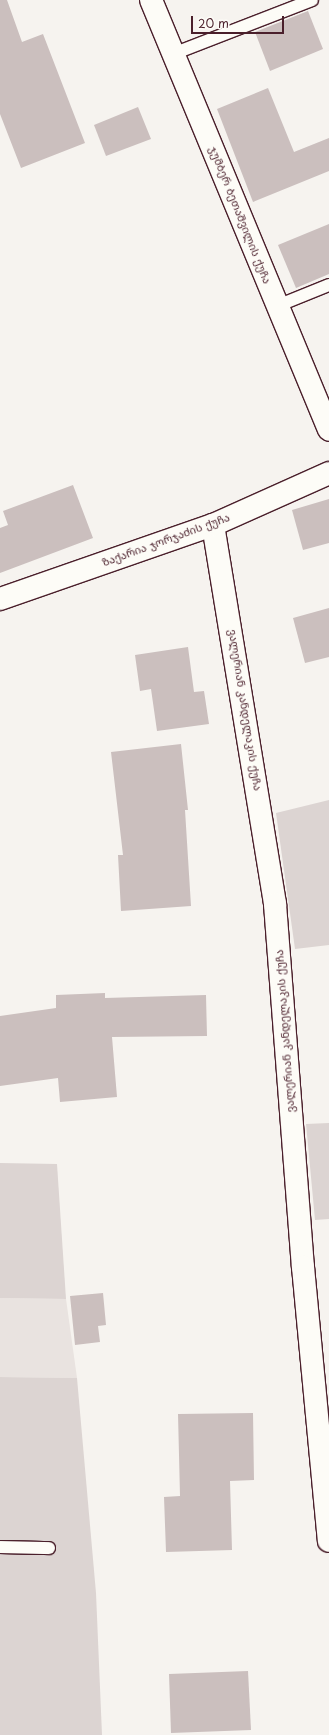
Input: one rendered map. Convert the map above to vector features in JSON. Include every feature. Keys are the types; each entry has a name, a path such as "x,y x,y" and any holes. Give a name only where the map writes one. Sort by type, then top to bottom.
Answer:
{"street":[{"name":"ჯუმბერ ბეთაშვილის ქუჩა","path":"151,0 329,430"},
{"name":"ზაქარია ჯორჯაძის ქუჩა","path":"0,599 213,525 329,473"},
{"name":"ვალერიან კანდელაკის ქუჩა","path":"213,525 275,904 303,1266 329,1541"}],"lane":[{"path":"173,54 312,0"},
{"path":"277,306 329,285"},
{"path":"0,1547 49,1548"}],"shaded area":[{"path":"329,800 329,945 295,949 276,813"},
{"path":"329,1123 329,1219 315,1220 306,1124"},
{"path":"0,1163 57,1164 66,1299 0,1298"},
{"path":"0,1298 66,1299 77,1378 0,1377"},
{"path":"0,1377 77,1378 96,1593 102,1735 0,1735"}],"building":[{"path":"0,0 7,0 22,42 43,34 85,143 21,168 0,114"},
{"path":"308,11 323,49 270,71 255,32"},
{"path":"268,88 294,152 329,138 329,171 253,202 217,109"},
{"path":"138,107 151,139 106,156 94,125"},
{"path":"329,224 329,274 296,288 278,245"},
{"path":"73,485 93,538 0,573 0,528 8,525 3,511"},
{"path":"329,499 329,543 303,550 292,510"},
{"path":"329,608 329,657 305,663 293,618"},
{"path":"188,647 194,692 204,691 209,724 157,731 151,689 140,691 135,655"},
{"path":"181,744 188,810 185,810 191,906 121,911 118,855 123,855 111,752"},
{"path":"105,993 105,998 206,995 207,1036 112,1037 117,1097 60,1102 58,1078 0,1086 0,1016 56,1008 56,995"},
{"path":"103,1293 106,1325 98,1326 100,1342 75,1345 70,1296"},
{"path":"253,1413 254,1480 230,1481 232,1550 166,1552 164,1497 180,1496 178,1414"},
{"path":"248,1671 251,1730 171,1733 169,1674"}]}
